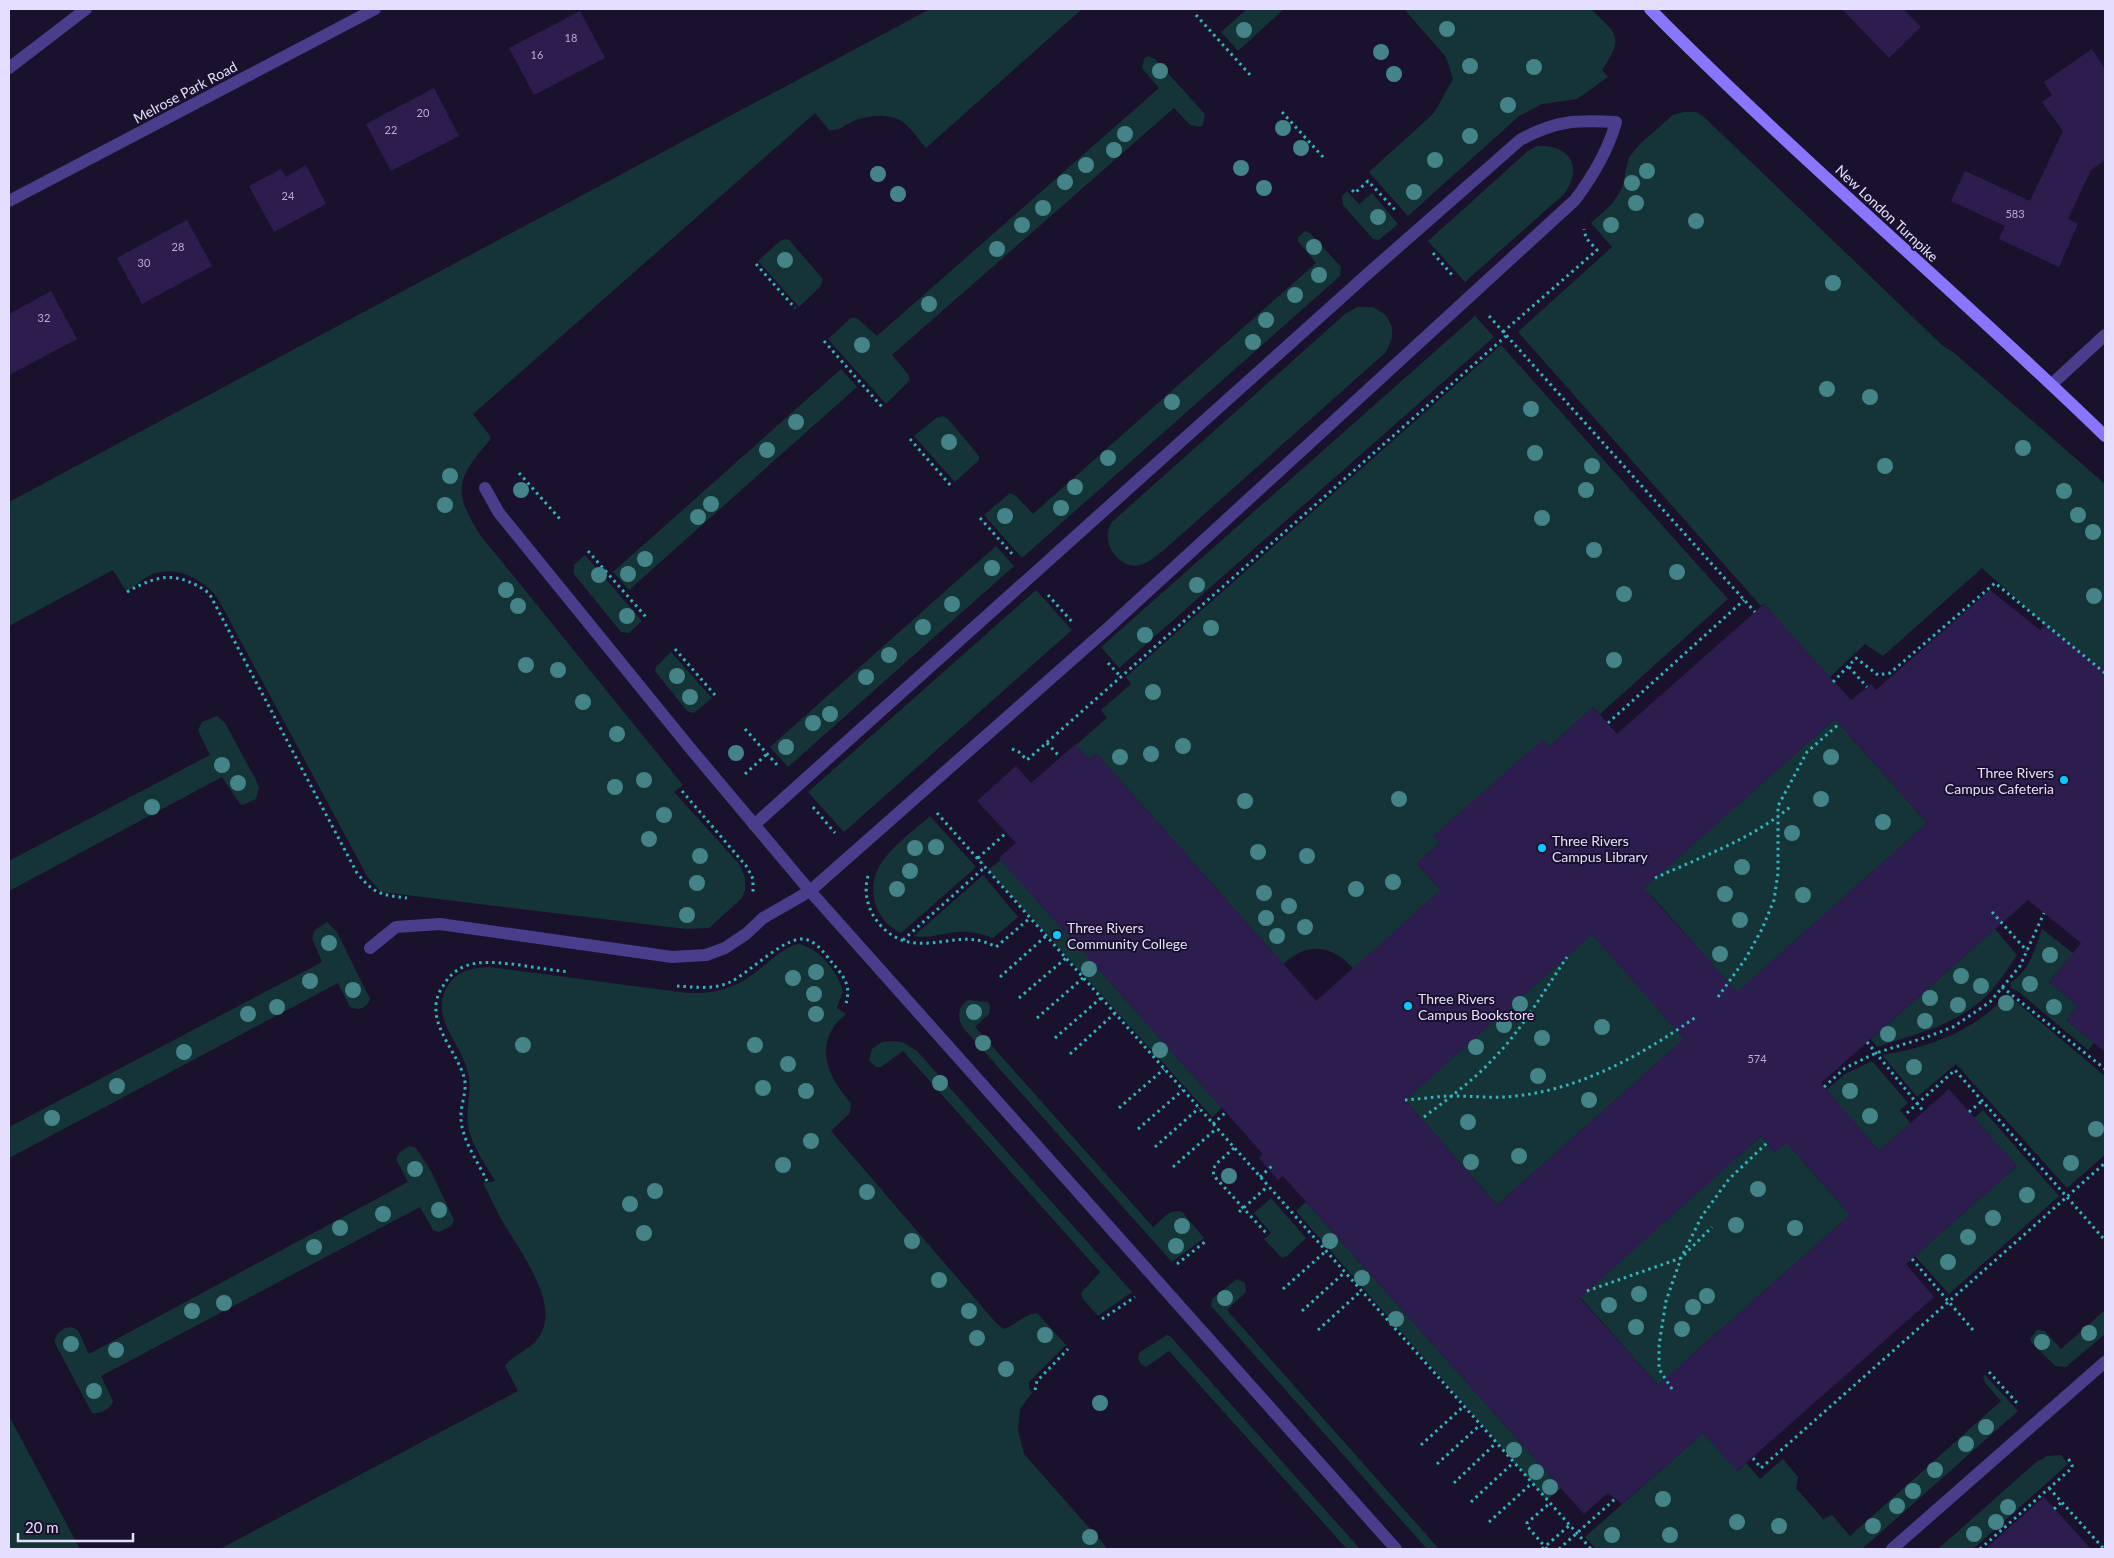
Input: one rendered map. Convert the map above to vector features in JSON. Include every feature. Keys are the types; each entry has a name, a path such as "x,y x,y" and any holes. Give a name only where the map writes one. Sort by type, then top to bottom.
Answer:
{"main road":[{"name":"New London Turnpike","path":"1650,9 1690,50 1885,232 2052,384 2105,436"}],"street":[{"path":"9,68 86,9"},
{"name":"Melrose Park Road","path":"9,201 375,9"},
{"path":"370,948 396,927 440,924 672,957 706,955 725,948 746,934 763,918 810,890 1108,628 1575,200 1598,165 1611,140 1616,122 1583,121 1555,124 1538,130 1520,140 1350,290 754,825"},
{"path":"2052,384 2105,335"},
{"path":"485,488 500,513 754,825 1396,1549"},
{"path":"1892,1549 2105,1362"}],"path":[{"path":"1196,15 1252,77"},
{"path":"1282,112 1323,157"},
{"path":"1352,190 1355,193 1368,180 1398,214"},
{"path":"1005,750 1019,752 1027,760 1048,743 1504,334 1596,250 1586,238 1585,224"},
{"path":"1431,251 1456,279"},
{"path":"756,264 795,308"},
{"path":"1485,312 1755,612"},
{"path":"824,341 882,407"},
{"path":"910,439 952,486"},
{"path":"520,473 560,519"},
{"path":"980,518 1019,562"},
{"path":"588,551 646,616"},
{"path":"127,592 159,577 172,577 186,581 209,593 357,873 371,889 380,895 409,898"},
{"path":"1834,682 1856,658 1878,676 1890,673 1995,583 2105,673"},
{"path":"1046,593 1076,626"},
{"path":"1608,723 1744,600"},
{"path":"675,650 715,695"},
{"path":"1849,667 1867,687"},
{"path":"1718,997 1746,958 1762,929 1774,900 1778,874 1778,806 1807,752 1839,724"},
{"path":"745,729 782,772"},
{"path":"1048,743 1060,757"},
{"path":"744,775 767,754"},
{"path":"682,791 748,867 753,879 753,892 749,899"},
{"path":"810,803 839,837"},
{"path":"932,807 1591,1549"},
{"path":"1655,878 1739,840 1778,817 1790,807"},
{"path":"978,858 1006,833"},
{"path":"903,940 985,867"},
{"path":"869,872 865,886 866,899 870,911 884,928 903,940 917,944 973,939 985,941 996,947 1030,918"},
{"path":"1992,912 2027,951"},
{"path":"1824,1088 1845,1068 1876,1053 1953,1027 1990,1002 2020,966 2044,913"},
{"path":"1000,977 1046,936"},
{"path":"670,985 713,987 728,983 759,964 781,946 799,938 807,939 818,946 843,975 848,990 845,1007"},
{"path":"1424,1117 1452,1096 1496,1056 1528,1015 1567,957"},
{"path":"1019,998 1066,958"},
{"path":"488,1181 465,1137 461,1116 466,1090 465,1080 460,1065 439,1024 436,1011 439,993 447,979 459,968 479,962 576,973"},
{"path":"1037,1018 1083,978"},
{"path":"2002,987 2105,1069"},
{"path":"1055,1038 1100,998"},
{"path":"1070,1054 1115,1014"},
{"path":"1405,1100 1452,1096 1504,1097 1545,1092 1586,1079 1655,1044 1696,1017"},
{"path":"1867,1042 1924,1112"},
{"path":"1119,1108 1164,1069"},
{"path":"1907,1113 1955,1070 2103,1238"},
{"path":"1138,1129 1183,1090"},
{"path":"1969,1112 1982,1101"},
{"path":"1155,1148 1199,1108"},
{"path":"1213,1124 1226,1112"},
{"path":"1173,1167 1217,1128"},
{"path":"1672,1389 1659,1369 1659,1346 1666,1301 1681,1258 1702,1216 1729,1179 1767,1143"},
{"path":"1234,1148 1216,1164 1213,1170 1214,1176 1266,1234"},
{"path":"1753,1458 1761,1468 2105,1163"},
{"path":"1260,1177 1273,1165"},
{"path":"1239,1212 1268,1186"},
{"path":"1587,1291 1681,1258 1712,1227"},
{"path":"1176,1265 1206,1241"},
{"path":"1283,1289 1326,1251"},
{"path":"1912,1259 1973,1330"},
{"path":"1302,1311 1345,1272"},
{"path":"1318,1330 1361,1291"},
{"path":"1102,1319 1134,1297"},
{"path":"1035,1390 1036,1381 1068,1349"},
{"path":"1989,1372 2019,1404"},
{"path":"1421,1446 1464,1406"},
{"path":"1437,1464 1480,1425"},
{"path":"1454,1483 1496,1443"},
{"path":"1980,1549 2072,1468 2068,1458"},
{"path":"1471,1502 1514,1462"},
{"path":"1489,1522 1532,1483"},
{"path":"2050,1488 2104,1549"},
{"path":"1559,1549 1615,1499"},
{"path":"2054,1509 2062,1502"},
{"path":"1550,1503 1526,1526 1544,1549 1570,1526"}],"green space":[{"path":"930,9 1082,9 926,148 903,122 891,117 866,117 839,129 829,130 815,113 473,414 490,436 490,440 470,465 462,486 465,508 472,521 481,536 683,785 674,792 740,865 745,878 745,890 742,898 709,928 686,929 381,892 367,876 217,597 197,579 188,575 171,571 153,574 127,592 113,570 9,626 9,502"},
{"path":"1247,9 1284,9 1238,51 1221,32"},
{"path":"1404,9 1591,9 1615,36 1614,50 1602,70 1608,77 1577,99 1542,104 1519,116 1408,216 1369,172 1434,113 1453,79 1446,57"},
{"path":"1148,56 1155,59 1205,114 1203,125 1200,127 1190,125 1174,108 892,355 908,374 910,380 886,404 828,339 851,318 857,318 877,336 1159,88 1142,68 1144,59"},
{"path":"1684,112 1696,112 1703,116 1943,346 1953,352 2105,484 2105,670 2045,625 1982,568 1883,656 1865,644 1829,678 1764,604 1761,606 1518,332 1612,247 1591,223 1612,204 1622,188 1629,157 1640,144 1673,115"},
{"path":"1537,146 1548,146 1565,153 1573,166 1570,184 1564,194 1465,282 1428,241 1528,151"},
{"path":"1347,191 1359,204 1372,193 1398,224 1379,240 1373,239 1343,205 1342,196"},
{"path":"1305,231 1310,233 1341,267 1340,276 1022,558 984,515 1010,493 1016,496 1033,514 1316,263 1298,241 1298,237"},
{"path":"789,240 823,279 820,287 799,307 758,261 780,241"},
{"path":"1357,307 1373,307 1386,315 1392,327 1392,338 1386,352 1164,550 1140,565 1127,564 1116,557 1112,552 1108,539 1108,530 1112,522 1345,314"},
{"path":"1475,316 1494,337 1119,668 1101,647"},
{"path":"1501,345 1728,599 1600,714 1593,707 1549,747 1543,740 1434,836 1440,843 1417,863 1441,890 1354,969 1337,955 1320,949 1302,952 1283,964 1097,754 1090,760 1076,745 1107,718 1101,710 1131,684 1126,677"},
{"path":"841,369 857,387 629,590 613,572"},
{"path":"943,416 948,419 979,456 979,460 955,482 914,436 936,418"},
{"path":"996,546 1014,566 788,767 770,747"},
{"path":"585,555 642,621 629,633 621,632 574,574 574,565"},
{"path":"1036,590 1072,630 844,832 808,792"},
{"path":"671,652 712,698 694,713 687,711 655,671 656,667"},
{"path":"217,716 225,723 256,780 259,788 256,799 243,805 240,804 222,777 9,891 9,861 210,755 198,730 202,722"},
{"path":"1835,719 1927,823 1724,1004 1725,979 1652,896 1639,892"},
{"path":"930,816 976,867 901,933 886,922 878,911 873,891 875,878 880,865 888,854"},
{"path":"1001,860 1222,1108 1212,1117 988,870"},
{"path":"983,875 1018,917 993,938 976,933 962,932 914,936"},
{"path":"327,922 337,932 370,999 364,1007 356,1009 350,1007 338,983 9,1158 9,1127 322,962 312,938 315,930"},
{"path":"1995,929 2017,955 2001,979 1982,1000 1971,1009 1945,1023 1877,1047 1871,1039"},
{"path":"2042,929 2073,953 2049,982 2078,1006 2066,1020 2094,1043 2088,1050 2019,992 2010,988 2011,982 2023,972 2027,965"},
{"path":"1597,930 1701,1024 1497,1205 1405,1100"},
{"path":"799,944 814,950 827,962 837,976 843,991 837,1008 846,1014 834,1026 828,1038 826,1058 838,1087 851,1103 850,1113 831,1131 996,1323 1004,1329 1028,1315 1037,1313 1066,1345 1029,1382 1029,1388 1032,1393 1020,1409 1018,1430 1024,1454 1108,1549 220,1549 518,1391 505,1366 535,1342 539,1336 546,1316 544,1302 524,1256 500,1217 483,1183 495,1181 477,1149 469,1130 470,1087 468,1073 465,1062 448,1030 442,1008 443,996 453,979 467,971 489,967 687,993 710,992 739,983 757,972 781,952"},
{"path":"2007,994 2105,1076 2105,1155 2067,1188 1956,1064 1917,1097 1882,1055 1900,1052 1950,1036 1981,1018"},
{"path":"968,1000 988,1002 990,1006 989,1014 975,1027 1153,1227 1170,1213 1178,1211 1182,1212 1204,1238 1172,1262 964,1029 959,1013 964,1003"},
{"path":"882,1042 902,1042 917,1051 1132,1292 1098,1316 1083,1299 1081,1293 1100,1272 903,1051 881,1067 876,1067 869,1060 872,1049"},
{"path":"1872,1061 1908,1103 1900,1110 1911,1124 1879,1151 1826,1090 1845,1074"},
{"path":"1983,1110 2059,1196 1949,1294 1915,1256 2017,1166 1974,1118"},
{"path":"1761,1136 1775,1152 1787,1143 1850,1215 1684,1362 1666,1394 1580,1297"},
{"path":"410,1146 416,1148 431,1171 454,1220 451,1226 439,1232 433,1230 420,1207 101,1376 113,1401 110,1407 104,1411 92,1413 55,1343 59,1332 71,1327 75,1328 89,1354 408,1182 396,1159 400,1152"},
{"path":"1271,1198 1306,1238 1287,1256 1282,1258 1264,1239 1271,1233 1254,1213"},
{"path":"1306,1202 1561,1488 1547,1500 1296,1211"},
{"path":"1237,1279 1245,1283 1246,1292 1227,1310 1439,1549 1427,1549 1211,1306 1212,1299"},
{"path":"2105,1310 2105,1334 2066,1367 2055,1366 2030,1339 2037,1330 2045,1331 2061,1349"},
{"path":"1167,1335 1170,1336 1360,1549 1347,1549 1169,1351 1146,1367 1141,1364 1138,1358 1140,1352"},
{"path":"1985,1375 2018,1411 1862,1549 1596,1549 1585,1537 1703,1433 1738,1471 1746,1463 1760,1479 1783,1459 1798,1477 1796,1488 1823,1519 1832,1515 1850,1536 2001,1401 1986,1384 1983,1377"},
{"path":"9,1416 80,1549 9,1549"},
{"path":"2061,1455 2068,1464 1973,1549 1938,1549 2035,1463 2047,1456"}],"building":[{"path":"1842,9 1903,9 1921,27 1889,58"},
{"path":"580,11 605,58 534,95 509,48"},
{"path":"2092,49 2105,69 2105,160 2091,170 2068,219 2078,224 2059,267 1999,239 2005,226 1951,201 1965,171 2030,201 2063,131 2042,102 2052,95 2044,82"},
{"path":"434,88 459,136 391,171 366,124"},
{"path":"306,165 326,204 274,232 249,186 281,169 286,177"},
{"path":"187,220 212,266 142,304 117,258"},
{"path":"51,291 77,339 9,375 9,314"},
{"path":"1990,590 2040,630 2045,625 2105,670 2105,1052 2066,1020 2078,1006 2049,982 2081,943 2028,900 1821,1083 1879,1151 1949,1089 2017,1166 1906,1264 1934,1297 1737,1471 1703,1433 1622,1504 1608,1493 1584,1514 1283,1176 1278,1180 1259,1158 1263,1154 999,858 1016,843 977,801 1016,766 1031,783 1076,744 1090,760 1097,754 1316,1001 1441,890 1417,863 1440,843 1433,836 1543,739 1549,747 1593,707 1617,734 1764,604 1851,700 1871,684 1876,690","holes":["1835,719 1927,823 1737,992 1644,888","1592,935 1684,1039 1497,1205 1405,1100","1761,1136 1775,1152 1787,1143 1850,1215 1658,1385 1580,1298"]},
{"path":"2044,1497 2091,1549 1985,1549"}],"place":[{"name":"Three Rivers Campus Cafeteria","path":"2064,780"},
{"name":"Three Rivers Campus Library","path":"1542,848"},
{"name":"Three Rivers Community College","path":"1057,935"},
{"name":"Three Rivers Campus Bookstore","path":"1408,1006"}]}
